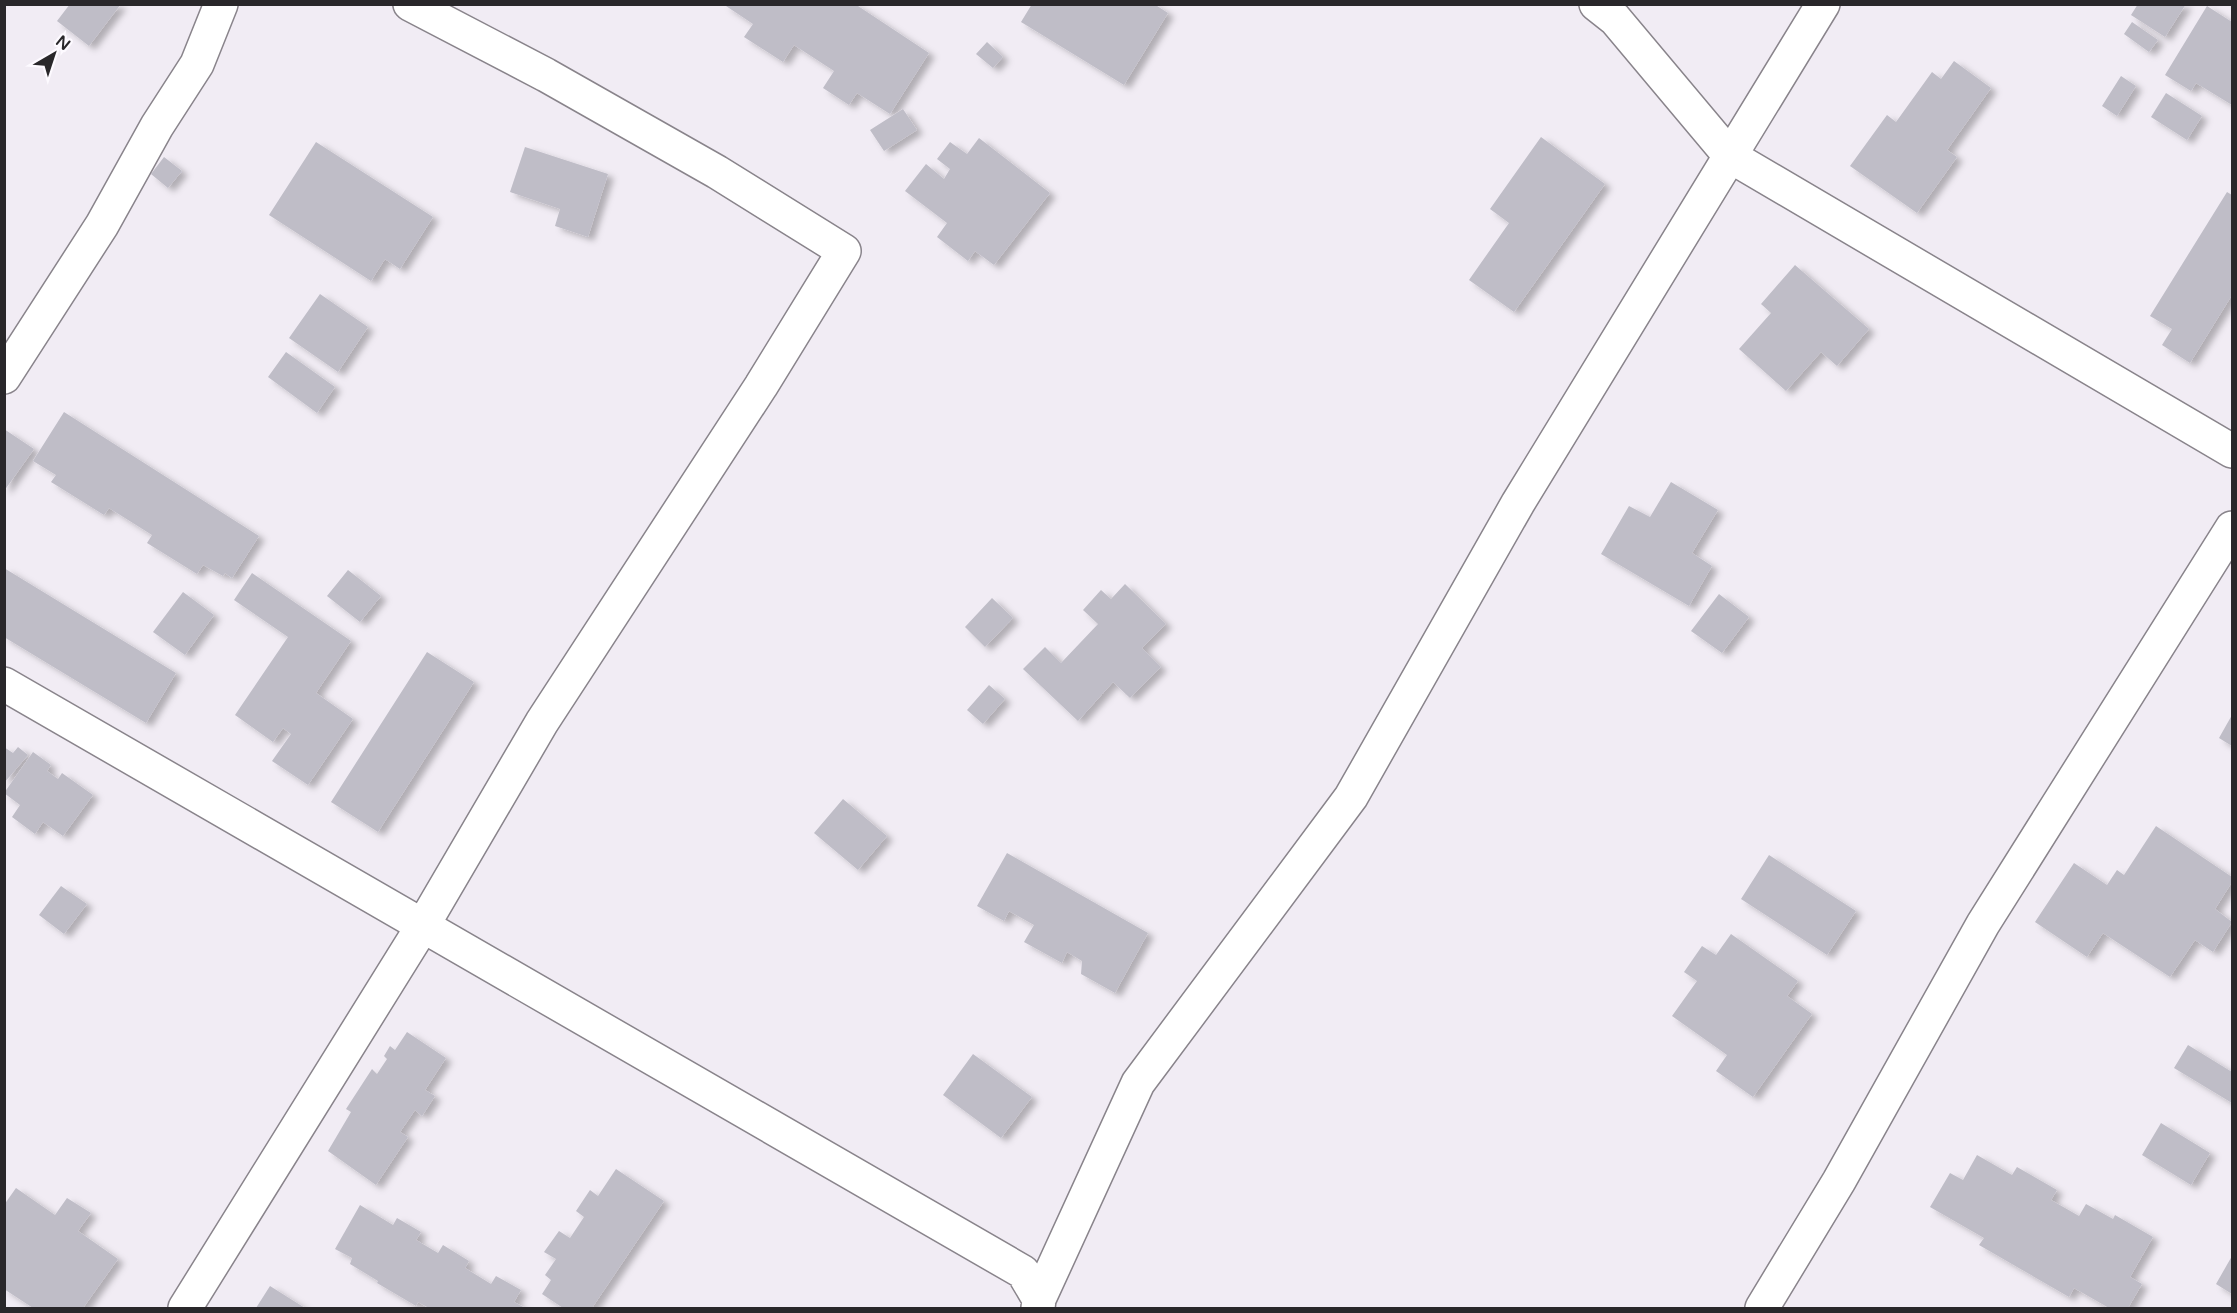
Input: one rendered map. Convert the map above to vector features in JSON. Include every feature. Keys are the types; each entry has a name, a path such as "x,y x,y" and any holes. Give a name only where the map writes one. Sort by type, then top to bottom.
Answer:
{"street":[{"path":"4,377 102,225 157,126 197,64 221,4"},
{"path":"185,1308 422,927 542,722 761,386 844,251 717,172 546,75 410,4"},
{"path":"1596,4 1615,19 1730,156 2232,451"},
{"path":"1039,1304 1138,1083 1351,797 1518,503 1823,4"},
{"path":"1762,1308 1839,1181 1983,924 2232,528"},
{"path":"4,684 1023,1272 1039,1304"}],"building":[{"path":"70,4 121,4 89,46 57,21"},
{"path":"723,4 855,4 929,53 890,114 857,93 849,105 823,88 834,71 794,45 783,62 744,37 753,24"},
{"path":"1032,4 1154,4 1168,13 1124,85 1021,22"},
{"path":"2138,4 2186,4 2165,37 2131,15"},
{"path":"2207,6 2232,22 2232,105 2196,83 2191,91 2165,75"},
{"path":"2132,22 2158,40 2149,52 2124,34"},
{"path":"987,42 1003,57 993,68 976,54"},
{"path":"1954,61 1991,88 1947,150 1957,157 1917,213 1850,166 1887,115 1896,122 1932,72 1941,79"},
{"path":"2121,76 2136,86 2117,116 2102,106"},
{"path":"2166,93 2202,116 2187,140 2151,117"},
{"path":"903,109 917,130 884,151 870,130"},
{"path":"1541,137 1605,184 1514,312 1469,280 1509,223 1490,209"},
{"path":"979,138 1050,193 994,265 975,251 968,261 937,237 947,223 905,191 926,164 944,179 950,169 937,159 950,142 967,154"},
{"path":"316,142 433,217 400,269 385,259 371,281 269,215"},
{"path":"525,147 608,174 588,237 555,226 560,209 510,192"},
{"path":"164,157 182,171 168,188 151,174"},
{"path":"2227,192 2232,195 2232,295 2190,363 2162,345 2172,329 2150,316"},
{"path":"1795,265 1869,329 1837,366 1821,352 1786,391 1739,349 1771,313 1761,304"},
{"path":"320,294 368,327 338,372 289,338"},
{"path":"286,352 335,387 317,413 268,377"},
{"path":"64,412 259,536 232,578 225,573 223,576 203,565 197,574 147,543 152,535 109,508 104,515 51,482 56,475 33,461"},
{"path":"4,429 34,449 4,491"},
{"path":"1671,482 1718,510 1692,553 1712,566 1689,606 1601,554 1629,506 1650,517"},
{"path":"4,568 176,673 146,723 4,637"},
{"path":"348,570 381,596 360,622 327,596"},
{"path":"252,573 351,641 316,693 353,719 308,785 272,761 291,734 283,728 273,742 235,715 288,637 234,600"},
{"path":"1125,584 1166,624 1142,648 1161,667 1130,698 1113,682 1078,721 1023,669 1045,647 1061,663 1098,624 1083,610 1101,590 1111,599"},
{"path":"183,592 214,615 185,655 153,632"},
{"path":"1719,594 1749,617 1722,653 1691,631"},
{"path":"992,598 1013,618 985,647 965,627"},
{"path":"427,652 474,682 378,832 331,802"},
{"path":"989,685 1005,699 983,724 967,710"},
{"path":"2232,715 2232,746 2219,738"},
{"path":"4,747 13,753 18,747 28,755 4,783"},
{"path":"33,752 51,765 47,771 58,779 62,773 93,795 63,836 43,822 35,834 12,817 20,805 4,793"},
{"path":"843,799 887,836 858,870 814,833"},
{"path":"2156,826 2232,877 2232,882 2215,909 2232,922 2213,952 2195,940 2170,977 2103,933 2087,957 2035,922 2074,863 2107,885 2117,870 2124,875"},
{"path":"1007,853 1148,933 1115,993 1081,974 1082,961 1067,952 1062,963 1024,942 1034,925 1009,911 1004,921 977,906"},
{"path":"1769,855 1856,911 1827,955 1741,899"},
{"path":"61,886 87,904 64,934 39,915"},
{"path":"1731,934 1798,981 1787,996 1812,1014 1753,1097 1716,1071 1727,1055 1672,1016 1697,981 1684,972 1702,946 1716,955"},
{"path":"407,1032 446,1058 425,1090 435,1096 422,1116 415,1110 400,1132 408,1137 376,1185 328,1151 351,1112 346,1109 372,1069 377,1074 387,1059 384,1056 390,1046 395,1050"},
{"path":"2188,1045 2232,1072 2232,1103 2174,1068"},
{"path":"973,1054 1032,1097 1001,1138 943,1095"},
{"path":"2161,1123 2210,1153 2191,1185 2142,1155"},
{"path":"1977,1155 2012,1175 2017,1167 2057,1190 2051,1200 2079,1216 2086,1204 2113,1219 2115,1215 2153,1237 2130,1277 2142,1284 2128,1308 2109,1308 2074,1288 2069,1297 1979,1245 1984,1238 1930,1207 1950,1173 1963,1180"},
{"path":"616,1169 664,1201 592,1308 563,1308 542,1294 551,1280 545,1275 556,1259 544,1252 559,1231 570,1238 584,1217 576,1211 590,1190 598,1196"},
{"path":"16,1188 55,1215 67,1198 91,1213 78,1231 118,1259 83,1308 33,1308 4,1289 4,1205"},
{"path":"360,1205 393,1225 397,1218 421,1232 416,1240 438,1253 443,1245 469,1261 465,1268 491,1284 496,1276 521,1290 514,1302 525,1308 429,1308 418,1302 416,1306 377,1283 378,1281 350,1264 352,1258 335,1249"},
{"path":"2232,1256 2232,1294 2216,1284"},
{"path":"270,1286 305,1308 256,1308"}]}
